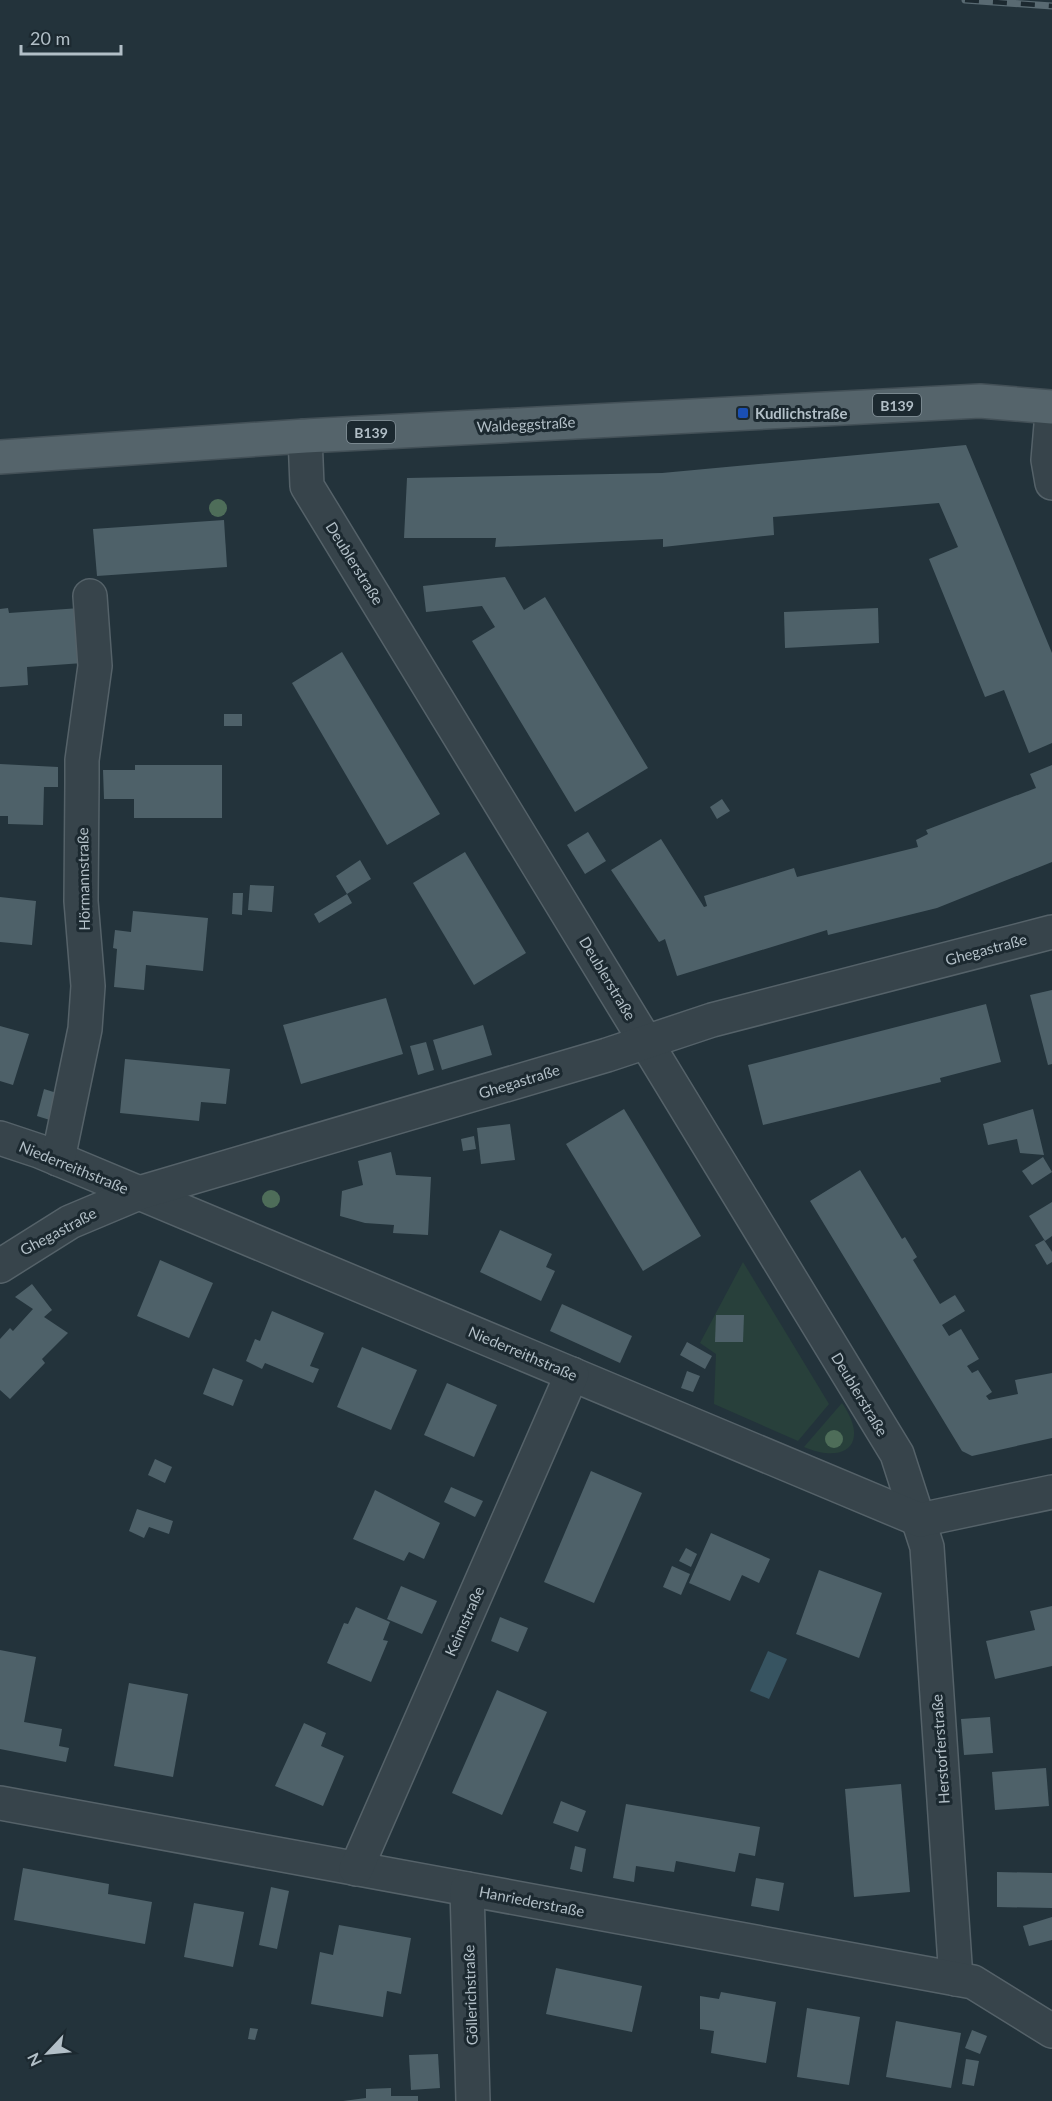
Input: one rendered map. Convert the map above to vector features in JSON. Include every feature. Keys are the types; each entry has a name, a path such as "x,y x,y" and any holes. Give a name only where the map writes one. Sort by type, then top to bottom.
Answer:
{"main road":[{"name":"Waldeggstraße","path":"0,457 305,436 980,401 1052,407"}],"street":[{"path":"1052,412 1048,460 1052,483"},
{"name":"Deublerstraße","path":"305,436 307,486 897,1454 920,1520"},
{"name":"Hörmannstraße","path":"58,1159 85,1029 88,986 81,901 81,783 95,666 90,597"},
{"name":"Ghegastraße","path":"0,1266 70,1222 139,1193 712,1020 1052,932"},
{"name":"Niederreithstraße","path":"0,1138 58,1159 920,1520"},
{"name":"Keimstraße","path":"356,1869 572,1374"},
{"path":"920,1520 1052,1492"},
{"name":"Herstorferstraße","path":"920,1520 927,1547 956,1979"},
{"name":"Hanriederstraße","path":"0,1803 973,1982 1052,2031"},
{"name":"Göllerichstraße","path":"468,1889 473,2101"}],"green space":[{"path":"743,1262 829,1404 798,1441 714,1404 716,1354 700,1343"},
{"path":"842,1403 854,1429 849,1447 842,1452 832,1453 804,1447"}],"water":[{"path":"768,1651 787,1659 769,1699 750,1691"}],"building":[{"path":"966,445 1052,653 1052,743 1029,753 1004,690 985,697 929,559 958,547 939,503 773,517 774,535 663,547 663,539 495,547 496,538 404,538 407,478 662,473"},
{"path":"224,520 227,567 97,576 93,529"},
{"path":"505,577 524,610 545,597 648,768 575,812 472,641 495,627 482,606 426,612 423,586"},
{"path":"8,608 9,613 80,608 83,663 27,667 28,685 0,687 0,609"},
{"path":"878,608 879,643 785,648 784,612"},
{"path":"342,652 440,814 387,845 292,683"},
{"path":"224,714 242,714 242,726 224,726"},
{"path":"0,764 58,767 58,787 44,787 43,825 8,824 8,816 0,816"},
{"path":"135,765 222,765 222,818 134,818 134,799 104,799 103,770 135,770"},
{"path":"1052,765 1052,862 937,908 828,935 827,930 677,976 665,939 659,942 611,870 661,839 704,907 707,906 704,896 794,868 797,877 918,847 916,840 928,834 926,830 1036,788 1030,774"},
{"path":"722,799 730,811 717,819 710,807"},
{"path":"588,832 606,861 585,874 567,845"},
{"path":"465,852 526,953 474,985 413,883"},
{"path":"360,860 371,879 347,894 336,876"},
{"path":"250,885 274,886 272,912 248,910"},
{"path":"233,893 243,893 242,915 232,914"},
{"path":"347,894 352,903 319,923 314,914"},
{"path":"0,897 36,901 32,945 0,942"},
{"path":"133,911 208,918 203,971 146,965 144,990 114,987 117,949 113,948 115,930 131,932"},
{"path":"1052,990 1052,1064 1048,1065 1030,995"},
{"path":"386,998 403,1054 301,1084 283,1025"},
{"path":"986,1004 1001,1062 940,1078 941,1082 763,1125 748,1065"},
{"path":"483,1025 492,1055 442,1070 433,1040"},
{"path":"0,1026 29,1034 13,1085 0,1081"},
{"path":"426,1042 434,1070 418,1075 410,1046"},
{"path":"125,1059 230,1069 226,1104 201,1102 199,1121 120,1113"},
{"path":"44,1089 60,1094 53,1121 37,1116"},
{"path":"624,1109 701,1236 643,1271 566,1144"},
{"path":"1033,1109 1044,1155 1020,1153 1017,1139 988,1145 983,1124"},
{"path":"510,1124 515,1160 481,1164 477,1128"},
{"path":"474,1136 476,1149 463,1151 461,1139"},
{"path":"391,1152 396,1175 431,1177 428,1235 393,1233 394,1225 365,1223 340,1216 342,1191 363,1185 358,1161"},
{"path":"1043,1157 1052,1172 1032,1185 1022,1171"},
{"path":"860,1170 902,1239 905,1237 917,1257 913,1260 940,1304 955,1295 965,1311 942,1325 949,1336 961,1329 979,1359 967,1366 972,1373 978,1370 992,1392 986,1396 989,1400 1018,1394 1015,1380 1052,1373 1052,1438 972,1456 962,1451 810,1201"},
{"path":"1052,1202 1052,1236 1045,1241 1029,1216"},
{"path":"500,1230 552,1254 546,1267 555,1271 541,1301 480,1272"},
{"path":"1044,1240 1052,1252 1052,1262 1047,1265 1035,1245"},
{"path":"160,1260 213,1283 189,1338 137,1316"},
{"path":"32,1284 52,1310 44,1317 68,1333 42,1359 45,1363 10,1399 0,1390 0,1339 10,1328 13,1331 33,1309 15,1297"},
{"path":"562,1304 632,1336 620,1363 550,1331"},
{"path":"272,1311 324,1333 310,1366 319,1369 313,1383 265,1363 262,1369 246,1361 255,1339 260,1341"},
{"path":"716,1315 744,1315 743,1342 715,1342"},
{"path":"687,1342 712,1356 705,1369 680,1355"},
{"path":"362,1347 417,1370 391,1430 337,1407"},
{"path":"213,1368 243,1380 233,1406 203,1394"},
{"path":"687,1371 700,1376 693,1392 681,1388"},
{"path":"447,1383 497,1405 474,1457 424,1435"},
{"path":"155,1459 172,1467 165,1483 148,1475"},
{"path":"591,1471 642,1493 594,1603 544,1582"},
{"path":"451,1487 483,1501 475,1517 444,1502"},
{"path":"375,1490 440,1523 424,1559 409,1552 404,1561 353,1539"},
{"path":"137,1509 173,1521 169,1534 149,1527 144,1538 129,1531"},
{"path":"711,1533 770,1559 759,1583 742,1575 730,1601 689,1583"},
{"path":"686,1548 697,1554 691,1567 679,1561"},
{"path":"672,1566 690,1574 681,1595 663,1587"},
{"path":"819,1570 882,1593 859,1658 796,1634"},
{"path":"401,1586 437,1601 422,1634 387,1619"},
{"path":"1052,1606 1052,1666 995,1679 986,1641 1035,1630 1030,1611"},
{"path":"356,1607 390,1622 383,1640 388,1641 371,1682 327,1663 344,1623 348,1624"},
{"path":"500,1617 528,1628 518,1652 491,1641"},
{"path":"0,1650 36,1657 24,1722 62,1729 59,1746 69,1748 66,1762 0,1749"},
{"path":"129,1683 188,1694 173,1777 114,1766"},
{"path":"497,1690 547,1712 502,1815 452,1793"},
{"path":"990,1717 993,1753 964,1755 961,1719"},
{"path":"304,1723 326,1733 321,1746 344,1756 323,1806 275,1786"},
{"path":"1046,1768 1049,1806 995,1810 992,1772"},
{"path":"901,1784 910,1892 854,1897 845,1789"},
{"path":"561,1801 586,1811 578,1832 553,1823"},
{"path":"626,1804 760,1827 755,1856 739,1853 735,1872 676,1861 674,1872 636,1866 634,1882 613,1878"},
{"path":"575,1846 586,1849 582,1872 570,1869"},
{"path":"23,1868 109,1884 108,1894 152,1902 145,1944 14,1920"},
{"path":"997,1872 1052,1873 1052,1908 997,1907"},
{"path":"756,1878 784,1883 779,1911 751,1906"},
{"path":"271,1887 289,1891 277,1949 259,1945"},
{"path":"194,1903 244,1912 233,1967 184,1957"},
{"path":"1052,1917 1052,1940 1029,1946 1023,1926"},
{"path":"339,1925 411,1938 401,1994 387,1991 383,2017 311,2004 320,1952 333,1955"},
{"path":"556,1968 642,1986 632,2032 546,2014"},
{"path":"721,1992 776,2002 766,2063 711,2053 714,2031 700,2029 700,1996 719,1999"},
{"path":"807,2008 860,2017 849,2085 797,2077"},
{"path":"896,2021 961,2033 951,2088 886,2077"},
{"path":"250,2028 258,2029 255,2040 248,2039"},
{"path":"972,2030 987,2036 980,2054 965,2048"},
{"path":"438,2054 440,2088 411,2090 409,2055"},
{"path":"966,2059 979,2061 974,2086 962,2084"},
{"path":"391,2088 391,2096 418,2096 418,2101 343,2101 366,2098 366,2089"}],"railway":[{"path":"965,0 1052,6"}],"place":[{"name":"Kudlichstraße","path":"743,413"}]}
